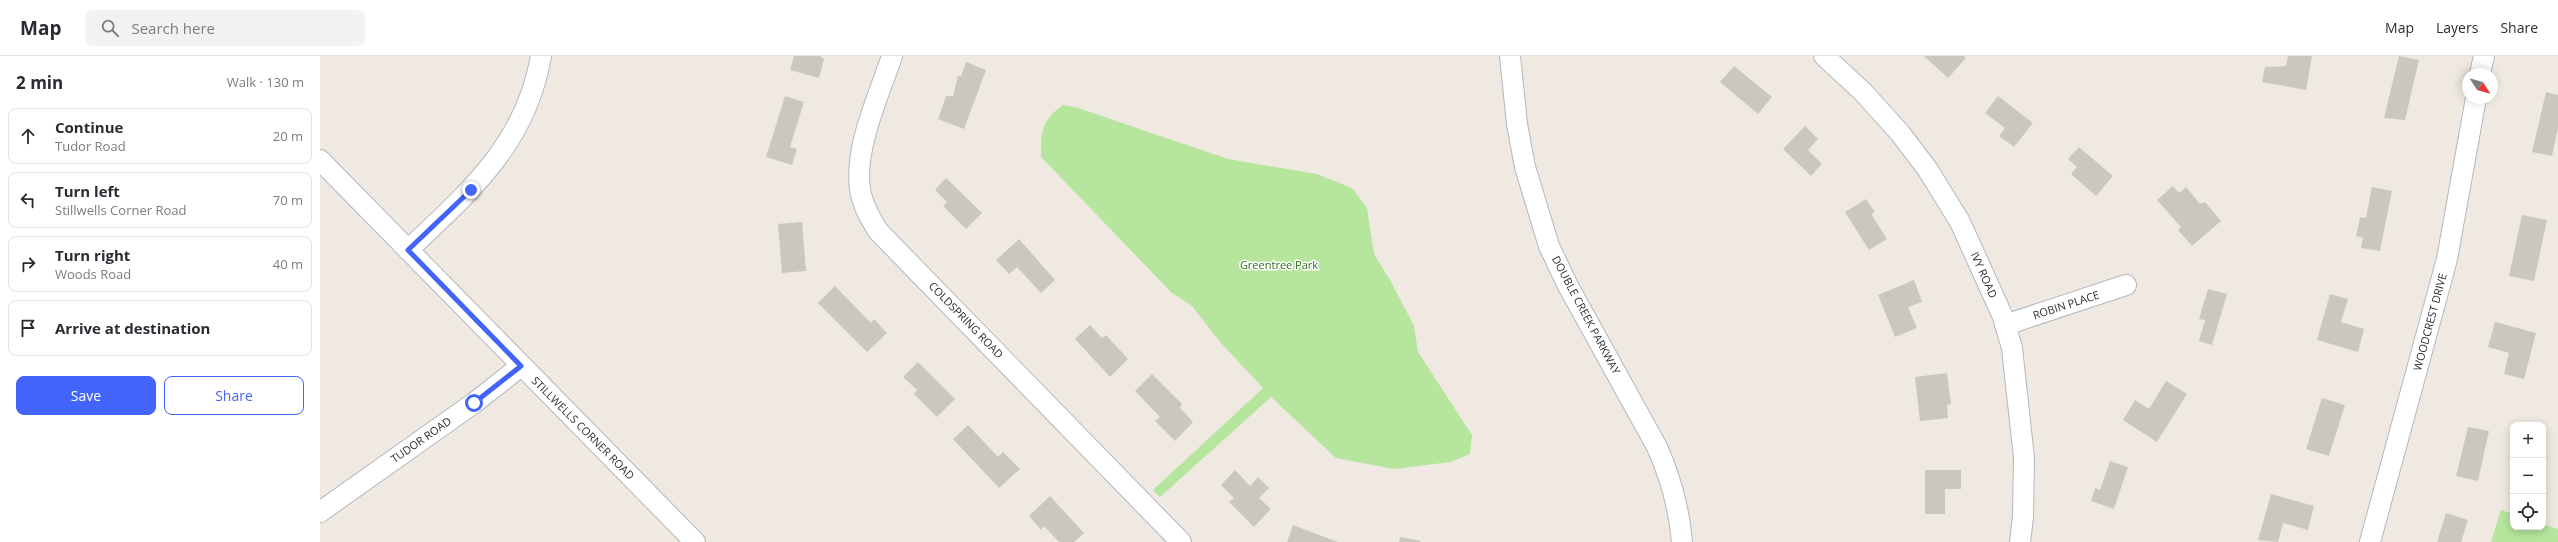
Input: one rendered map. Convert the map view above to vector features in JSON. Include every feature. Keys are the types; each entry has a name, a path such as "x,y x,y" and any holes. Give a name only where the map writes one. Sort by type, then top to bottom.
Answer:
{"street":[{"path":"408,250 471,190 506,147 526,108 541,56"},
{"name":"COLDSPRING ROAD","path":"892,56 864,140 860,163 860,189 869,216 878,231 1180,542"},
{"name":"DOUBLE CREEK PARKWAY","path":"1510,56 1517,124 1525,167 1543,227 1568,286 1657,447 1668,471 1676,499 1682,542"},
{"name":"IVY ROAD","path":"1824,56 1863,92 1900,133 1928,170 1960,222 2005,324 2012,348 2024,458 2023,517 2020,542"},
{"path":"2481,68 2484,56"},
{"name":"WOODCREST DRIVE","path":"2370,542 2447,259 2475,104"},
{"name":"STILLWELLS CORNER ROAD","path":"320,160 695,542"},
{"name":"ROBIN PLACE","path":"2005,324 2126,285"},
{"name":"TUDOR ROAD","path":"320,512 474,403 521,366"}],"green space":[{"name":"Greentree Park","path":"1063,105 1078,108 1228,159 1317,174 1352,188 1367,208 1374,254 1390,280 1414,326 1418,352 1472,435 1470,454 1451,462 1394,469 1336,458 1271,397 1160,497 1153,490 1263,388 1221,343 1191,305 1172,293 1041,157 1042,133 1046,122 1050,116"},
{"path":"2501,510 2510,513 2510,530 2546,530 2546,525 2558,529 2558,542 2491,542"}],"building":[{"path":"794,56 820,56 824,59 819,78 790,70"},
{"path":"1924,56 1964,56 1966,58 1948,78"},
{"path":"2288,56 2312,56 2306,90 2262,82 2265,67 2286,66"},
{"path":"2399,56 2419,60 2405,120 2384,118"},
{"path":"966,62 986,70 964,129 938,119 946,96 953,96 958,76 961,76"},
{"path":"1734,66 1772,97 1758,114 1720,82"},
{"path":"2546,92 2558,95 2558,128 2552,156 2532,152"},
{"path":"785,96 804,102 790,147 797,149 792,165 766,157"},
{"path":"1998,96 2033,123 2014,147 1999,136 2005,128 1985,113"},
{"path":"1805,126 1818,139 1808,150 1822,164 1811,176 1783,149"},
{"path":"2079,147 2113,176 2096,196 2071,174 2077,167 2068,159"},
{"path":"946,178 982,213 966,229 943,206 947,202 935,190"},
{"path":"2173,186 2179,193 2186,187 2200,204 2205,202 2221,221 2192,246 2178,230 2181,227 2157,200"},
{"path":"2372,187 2392,191 2380,251 2361,248 2363,238 2356,236 2360,217 2366,218"},
{"path":"1866,199 1875,212 1871,214 1887,239 1869,250 1845,212"},
{"path":"2522,215 2547,220 2534,281 2509,276"},
{"path":"802,222 806,271 782,273 778,224"},
{"path":"1019,239 1055,280 1041,293 1017,267 1009,274 996,260"},
{"path":"1914,280 1922,302 1908,307 1917,328 1895,337 1878,295"},
{"path":"835,286 871,323 874,319 887,333 867,352 818,303"},
{"path":"2208,289 2227,294 2212,345 2199,341 2205,320 2199,319"},
{"path":"2330,294 2348,299 2341,322 2364,329 2358,352 2317,340"},
{"path":"2495,322 2536,333 2524,379 2504,374 2509,353 2488,347"},
{"path":"1090,325 1102,338 1106,335 1128,359 1110,377 1075,339"},
{"path":"918,362 955,399 937,417 914,394 917,390 903,377"},
{"path":"1947,373 1951,404 1947,405 1948,418 1920,421 1915,377"},
{"path":"1152,374 1182,404 1180,408 1193,422 1175,441 1155,421 1160,417 1135,391"},
{"path":"2166,381 2187,394 2157,442 2123,420 2135,400 2149,409"},
{"path":"2322,398 2345,405 2329,456 2306,449"},
{"path":"968,425 998,457 1003,452 1020,469 999,488 953,439"},
{"path":"2468,427 2489,431 2478,481 2456,476"},
{"path":"2110,461 2128,467 2114,509 2091,501 2095,488 2100,490"},
{"path":"1235,470 1250,486 1258,477 1269,488 1259,498 1271,509 1254,527 1229,502 1234,498 1221,485"},
{"path":"1925,470 1961,470 1961,489 1945,489 1945,514 1925,514"},
{"path":"2271,494 2314,506 2308,530 2283,523 2278,542 2258,540"},
{"path":"1050,496 1084,533 1074,542 1059,542 1044,526 1041,530 1029,516"},
{"path":"2446,513 2468,520 2461,542 2437,542"},
{"path":"1293,525 1338,542 1287,542"},
{"path":"1400,537 1421,541 1399,542"}],"route":[{"path":"471,190 408,250 488,330 521,366 474,403"}]}
